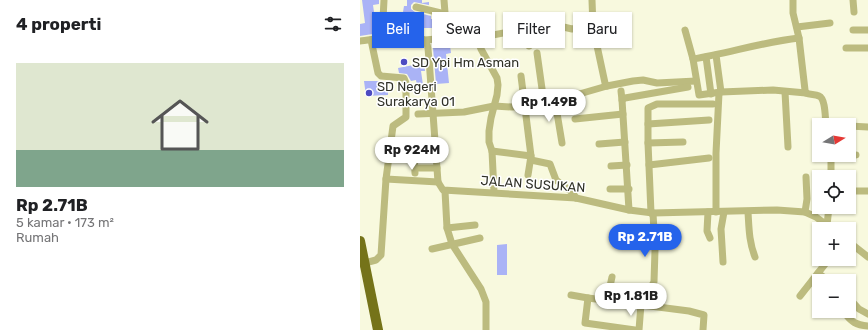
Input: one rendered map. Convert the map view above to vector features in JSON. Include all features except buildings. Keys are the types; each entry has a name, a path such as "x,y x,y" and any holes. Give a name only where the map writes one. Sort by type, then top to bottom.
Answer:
{"highway":[{"path":"360,241 362,264 378,330"}],"street":[{"path":"384,0 384,12"},
{"path":"444,0 445,12"},
{"path":"592,0 592,12"},
{"path":"793,0 793,13 799,38 806,93"},
{"path":"853,0 854,12"},
{"path":"416,7 437,12"},
{"path":"797,27 830,23"},
{"path":"685,30 693,59 699,95 720,92 773,90 806,93 822,98 825,118"},
{"path":"853,30 868,30"},
{"path":"693,59 768,42 799,38"},
{"path":"432,39 425,40 427,43 429,59 438,182 441,188 445,190 447,228 452,244 481,289 486,302 486,330"},
{"path":"360,41 371,40 378,73 381,76 404,78 406,82 406,117 393,126 386,179 381,254 376,260 362,264"},
{"path":"481,48 497,78 498,84 497,96 489,132 489,142 492,151 494,192"},
{"path":"598,48 605,84 607,86"},
{"path":"846,48 868,48"},
{"path":"537,53 544,103"},
{"path":"716,55 720,92 716,153 723,262"},
{"path":"706,57 711,94"},
{"path":"522,76 531,158 528,175"},
{"path":"418,114 464,112 494,106 525,106 555,101 607,86 644,80 657,83 696,81"},
{"path":"622,100 625,98 688,87"},
{"path":"620,91 627,165 629,210"},
{"path":"785,92 788,147"},
{"path":"555,101 562,143"},
{"path":"639,330 641,304 654,282 655,250 649,165 648,108 657,104 712,104"},
{"path":"575,119 623,114"},
{"path":"648,124 710,120"},
{"path":"856,126 868,127"},
{"path":"600,144 625,142"},
{"path":"648,143 683,142"},
{"path":"492,151 531,158 550,164 556,180 573,193 576,198"},
{"path":"414,156 415,171 437,168"},
{"path":"649,165 709,158"},
{"path":"611,166 627,165"},
{"path":"805,212 807,200 806,176"},
{"path":"386,179 438,182"},
{"path":"610,189 628,189"},
{"name":"JALAN SUSUKAN","path":"445,190 576,198 629,210 652,213 748,212 777,210 805,212 822,222"},
{"path":"856,191 868,190"},
{"path":"708,212 707,231 710,238"},
{"path":"748,212 749,237 751,248 755,257"},
{"path":"447,228 475,225"},
{"path":"432,249 480,238"},
{"path":"856,248 868,257"},
{"path":"800,296 824,266"},
{"path":"607,300 612,277"},
{"path":"571,295 689,311 704,315 703,330"},
{"path":"588,298 584,322 593,327 635,330"},
{"path":"856,306 868,314"},
{"path":"849,318 853,323 860,326 868,326"}],"place":[{"name":"SD Ypi Hm Asman","path":"404,62"},
{"name":"SD Negeri Surakarya 01","path":"369,93"}]}
